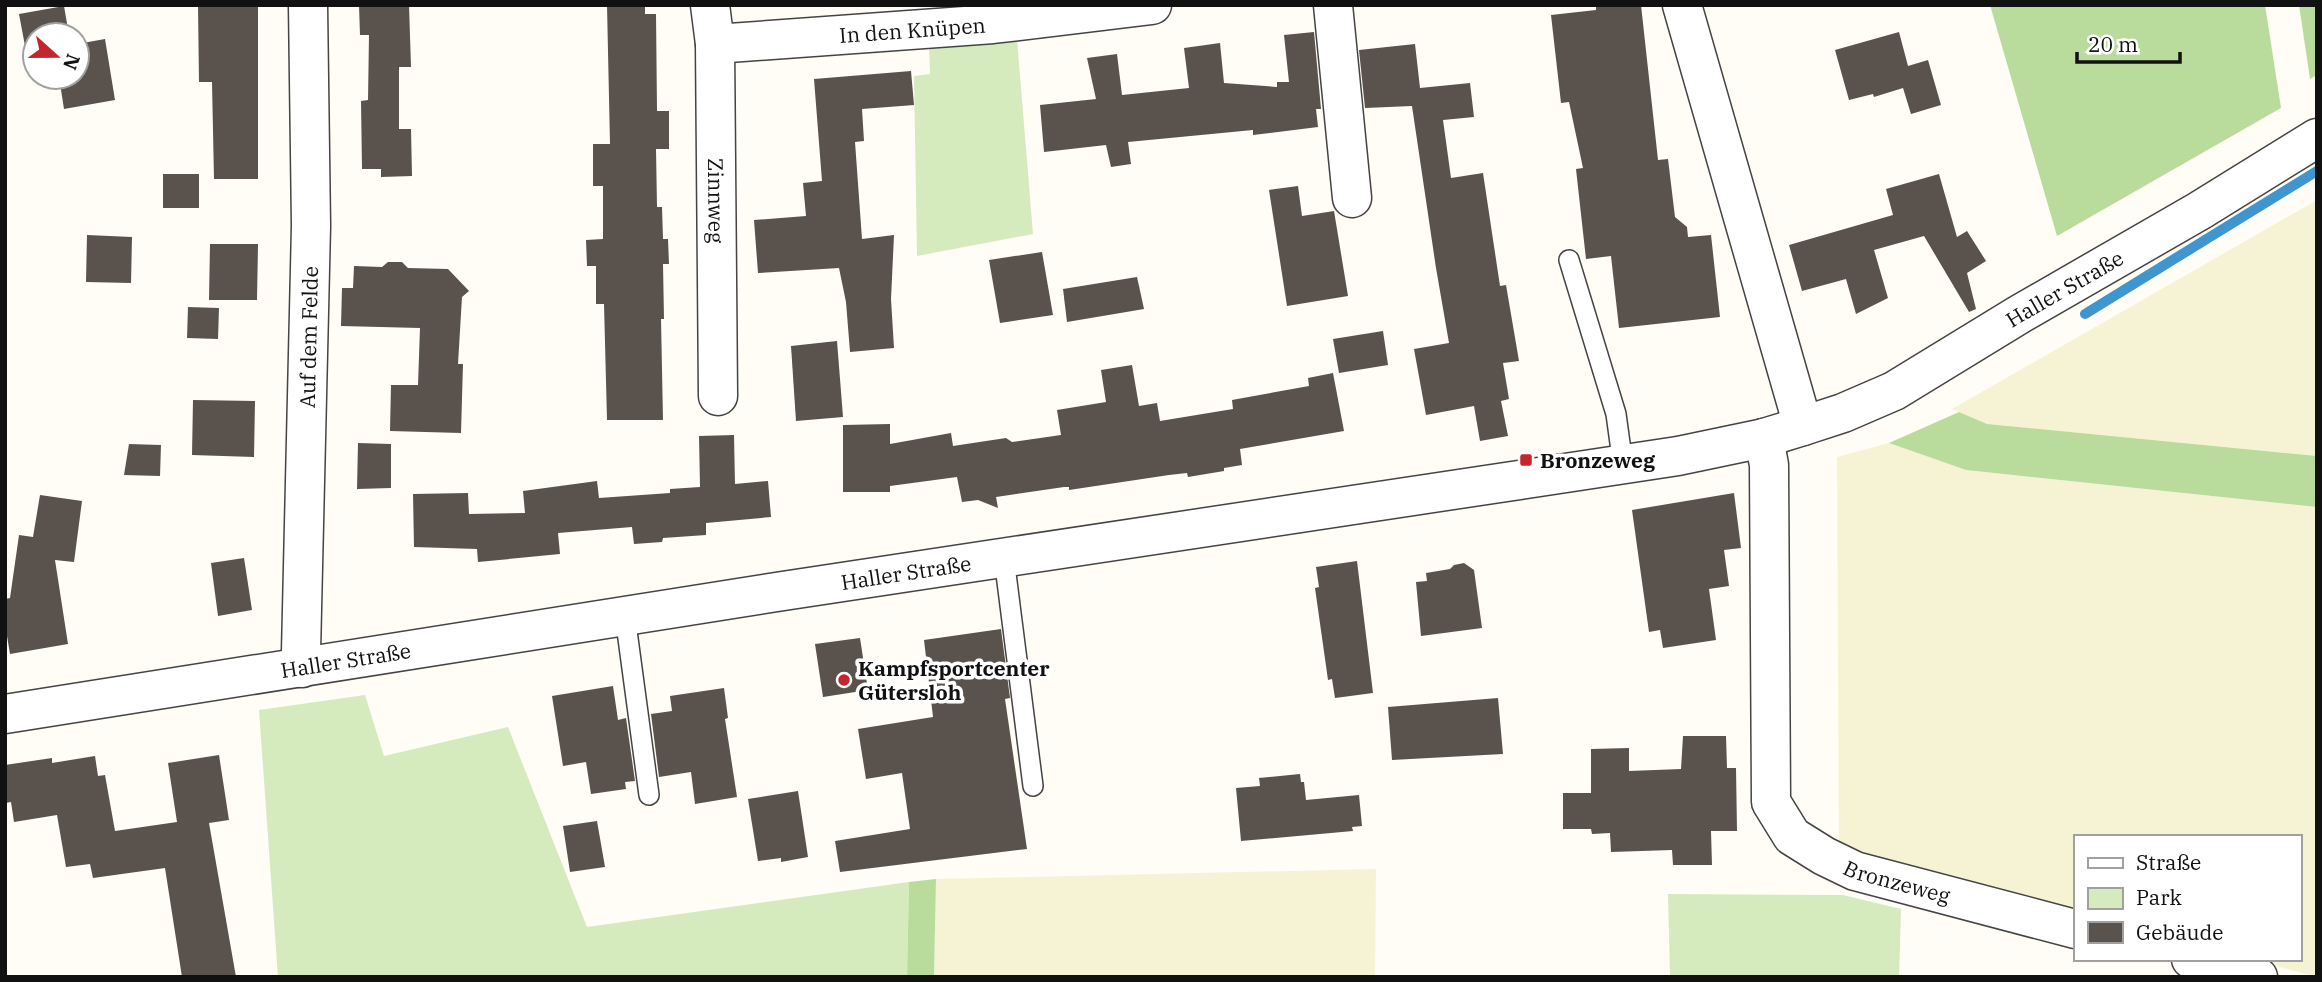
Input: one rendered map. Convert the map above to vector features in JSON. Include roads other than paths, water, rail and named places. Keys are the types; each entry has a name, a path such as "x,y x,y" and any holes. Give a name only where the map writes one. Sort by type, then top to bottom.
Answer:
{"street":[{"name":"Auf dem Felde","path":"302,668 311,226 308,5"},
{"name":"Zinnweg","path":"710,5 715,44 718,396"},
{"name":"In den Knüpen","path":"715,44 993,24 1152,5"},
{"path":"1333,5 1352,198"},
{"path":"1682,5 1804,426"},
{"name":"Haller Straße","path":"5,714 625,616 1623,465 1764,438 1843,413 1894,391 2317,138"},
{"name":"Bronzeweg","path":"1764,438 1769,466 1771,802 1792,836 1854,871 2074,929"},
{"path":"2198,961 2258,977"}],"lane":[{"path":"1569,260 1616,414 1623,465"},
{"path":"1004,558 1033,786"},
{"path":"625,616 649,795"}],"waterway":[{"path":"2085,314 2317,171"}],"place":[{"name":"Bronzeweg","path":"1526,460"},
{"name":"Kampfsportcenter Gütersloh","path":"844,680"}]}
